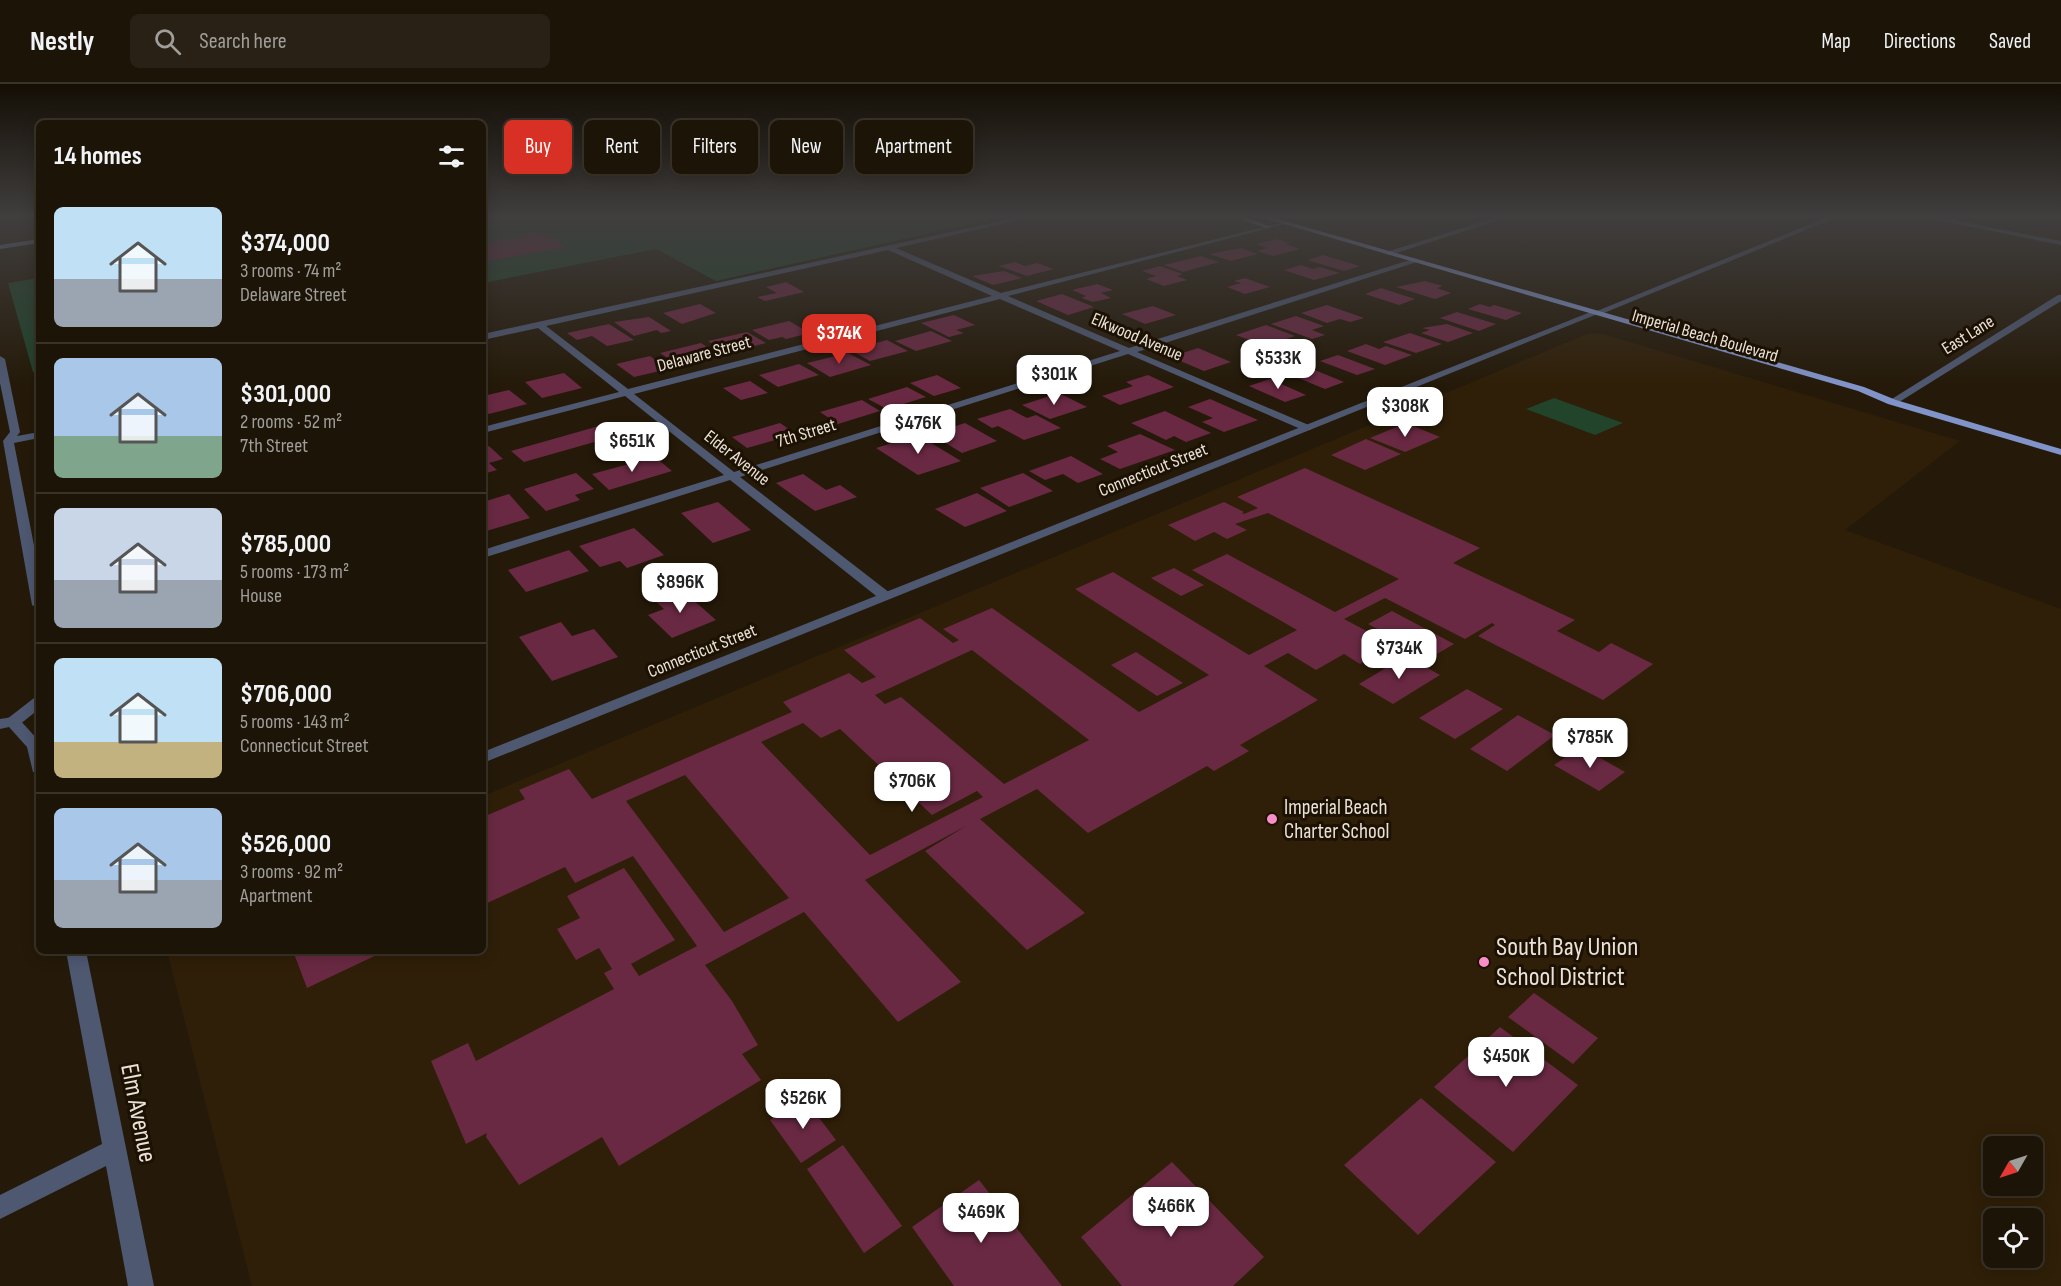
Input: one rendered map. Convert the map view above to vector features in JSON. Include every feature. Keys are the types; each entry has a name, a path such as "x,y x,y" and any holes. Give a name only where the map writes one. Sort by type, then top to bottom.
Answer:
{"main road":[{"name":"Imperial Beach Boulevard","path":"1422,272 1847,395 1892,402"},
{"name":"Imperial Beach Boulevard","path":"1454,272 1861,389 1892,402 2061,453"}],"street":[{"path":"486,336 780,272"},
{"name":"Elkwood Avenue","path":"945,272 1307,428"},
{"name":"Delaware Street","path":"486,429 1092,272"},
{"name":"7th Street","path":"486,553 1382,272"},
{"name":"Connecticut Street","path":"486,757 1698,272"},
{"name":"East Lane","path":"1892,402 2061,297"},
{"name":"Elder Avenue","path":"540,325 885,596"},
{"path":"0,359 15,432 8,441"},
{"path":"8,441 36,436"},
{"path":"8,441 34,547 36,570"},
{"path":"36,703 7,723 35,746 36,752"},
{"name":"Elm Avenue","path":"77,954 141,1286"},
{"path":"0,1207 116,1149"}],"shaded area":[{"name":"Imperial Beach Charter School","path":"1600,333 1960,441 1845,530 2061,609 2061,1286 252,1286 168,954 486,954 486,795 1587,334"}],"green space":[{"path":"486,272 538,272 486,282"},
{"path":"699,272 756,272 716,281"},
{"path":"36,278 36,372 33,372 8,283"},
{"path":"1554,398 1623,423 1595,435 1526,409"}],"building":[{"path":"1007,272 1022,278 993,285 972,276"},
{"path":"1016,272 1042,272 1027,276"},
{"path":"1145,272 1178,272 1183,274 1177,276 1187,280 1164,286 1146,279 1156,276"},
{"path":"1290,272 1340,273 1314,280"},
{"path":"1245,278 1270,287 1245,294 1227,287 1241,283 1234,281"},
{"path":"1425,281 1443,286 1437,288 1451,293 1435,299 1396,287"},
{"path":"786,282 804,292 765,301 757,297 777,293 766,287"},
{"path":"1097,284 1113,290 1101,293 1111,298 1093,302 1082,298 1086,296 1072,290"},
{"path":"1381,288 1415,299 1399,305 1365,294"},
{"path":"1062,294 1094,307 1068,315 1036,301"},
{"path":"700,304 716,313 682,324 663,313"},
{"path":"1480,304 1490,307 1494,305 1522,313 1506,320 1468,309"},
{"path":"1327,305 1364,318 1350,322 1340,319 1327,323 1301,313"},
{"path":"1153,306 1176,315 1145,324 1122,314"},
{"path":"1457,312 1496,324 1479,331 1440,318"},
{"path":"954,315 975,325 956,330 964,333 949,337 921,323"},
{"path":"1296,316 1324,326 1312,330 1325,335 1312,339 1271,324"},
{"path":"649,317 671,331 661,333 657,330 634,336 614,322"},
{"path":"789,321 810,333 786,339 782,337 769,340 752,330"},
{"path":"609,324 634,340 607,346 592,336 577,340 567,333"},
{"path":"1447,324 1473,333 1448,342 1421,333 1430,330 1422,328"},
{"path":"1266,325 1295,336 1266,346 1236,335"},
{"path":"931,331 952,341 916,351 895,341"},
{"path":"747,332 766,343 726,353 708,341"},
{"path":"1410,333 1442,344 1416,353 1383,342"},
{"path":"887,340 908,351 870,361 850,350"},
{"path":"701,343 720,355 678,365 660,353"},
{"path":"1366,344 1379,349 1386,346 1412,355 1385,365 1347,351"},
{"path":"1198,348 1231,362 1204,371 1171,357"},
{"path":"848,353 871,365 830,377 807,363"},
{"path":"1338,355 1375,369 1357,375 1320,361"},
{"path":"650,356 668,369 634,377 616,364"},
{"path":"799,364 819,375 778,387 759,375"},
{"path":"1305,366 1344,382 1325,389 1286,373"},
{"path":"564,373 582,388 542,398 525,382"},
{"path":"937,375 961,388 934,396 910,383"},
{"path":"1148,375 1174,387 1120,405 1102,396 1133,386 1126,382"},
{"path":"1270,379 1306,395 1285,402 1249,386"},
{"path":"750,381 768,393 741,400 723,388"},
{"path":"907,387 926,397 887,409 868,399"},
{"path":"509,390 527,404 489,414 486,412 486,395"},
{"path":"1059,393 1087,407 1050,419 1022,405"},
{"path":"1210,399 1258,420 1224,432 1202,422 1213,418 1188,407"},
{"path":"862,400 880,411 838,424 820,412"},
{"path":"1010,409 1027,418 1036,415 1061,428 1024,440 998,426 992,428 977,419"},
{"path":"1165,411 1211,433 1186,442 1174,436 1166,440 1131,423"},
{"path":"780,423 796,434 747,448 732,437"},
{"path":"965,423 997,441 962,453 931,434"},
{"path":"1406,423 1440,437 1405,452 1370,438"},
{"path":"599,426 612,437 524,462 511,451"},
{"path":"1140,434 1175,450 1120,469 1100,459 1118,452 1107,446"},
{"path":"918,435 961,461 918,475 876,448"},
{"path":"1366,439 1401,454 1365,470 1331,455"},
{"path":"489,446 503,459 489,463 497,470 486,473 486,447"},
{"path":"1071,456 1103,474 1078,483 1063,474 1045,480 1029,471"},
{"path":"655,457 672,471 609,490 592,474"},
{"path":"1305,468 1480,548 1453,563 1575,620 1557,631 1599,652 1611,643 1653,664 1603,700 1478,636 1495,625 1492,623 1465,639 1385,598 1344,619 1393,645 1360,664 1344,654 1316,670 1288,653 1264,666 1318,700 1240,745 1249,751 1214,771 1207,766 1088,833 1037,789 980,819 1085,913 1027,950 925,851 966,826 865,880 961,982 898,1022 804,912 705,965 732,1001 758,1045 742,1054 761,1080 619,1166 602,1137 519,1185 486,1137 487,1133 466,1144 431,1061 468,1043 476,1061 614,989 604,973 612,969 599,948 576,960 557,929 580,918 567,896 624,868 675,940 631,964 639,976 697,946 633,856 575,883 565,867 486,904 486,816 525,799 519,790 569,769 592,799 792,712 783,702 849,673 862,683 876,677 844,650 920,618 953,643 959,640 943,629 992,608 1139,712 1209,675 1075,589 1113,572 1249,655 1297,630 1192,570 1227,554 1335,612 1399,579 1268,513 1235,524 1247,530 1227,539 1214,532 1195,541 1168,525 1224,502 1244,514 1258,508 1237,497","holes":["972,650 1089,740 1004,784 901,697 885,704 875,695","803,723 821,738 840,729 932,815 977,791 983,797 870,855 761,742","685,775 789,898 724,932 626,801"]},
{"path":"576,473 594,489 575,495 580,500 546,511 524,489"},
{"path":"1023,473 1053,491 1009,507 980,488"},
{"path":"803,474 826,490 840,485 857,497 815,511 776,483"},
{"path":"977,493 1007,511 965,527 935,509"},
{"path":"509,494 530,518 486,531 486,501"},
{"path":"718,502 751,530 713,543 681,513"},
{"path":"634,528 664,555 627,568 620,561 600,567 579,546"},
{"path":"569,550 589,571 526,592 508,570"},
{"path":"1174,568 1204,585 1181,596 1151,578"},
{"path":"682,590 716,620 672,638 648,615 664,609 654,600"},
{"path":"1392,611 1454,644 1430,658 1368,624"},
{"path":"561,622 572,636 594,629 618,657 552,681 519,637"},
{"path":"1136,652 1183,683 1157,696 1111,665"},
{"path":"1406,656 1440,675 1393,704 1359,684"},
{"path":"1467,689 1503,709 1455,739 1419,718"},
{"path":"1518,715 1555,735 1507,771 1470,749"},
{"path":"1581,747 1625,772 1599,791 1554,765"},
{"path":"294,954 379,954 307,988"},
{"path":"1534,993 1598,1038 1573,1064 1508,1017"},
{"path":"1500,1027 1578,1085 1513,1152 1434,1087"},
{"path":"804,1098 836,1140 801,1163 770,1120"},
{"path":"1421,1098 1496,1162 1418,1235 1344,1165"},
{"path":"843,1145 902,1226 864,1253 807,1169"},
{"path":"1172,1162 1264,1257 1233,1286 1122,1286 1081,1237"},
{"path":"979,1180 1062,1286 954,1286 912,1227"}],"place":[{"name":"Imperial Beach Charter School","path":"1272,819"},
{"name":"South Bay Union School District","path":"1484,962"}]}
